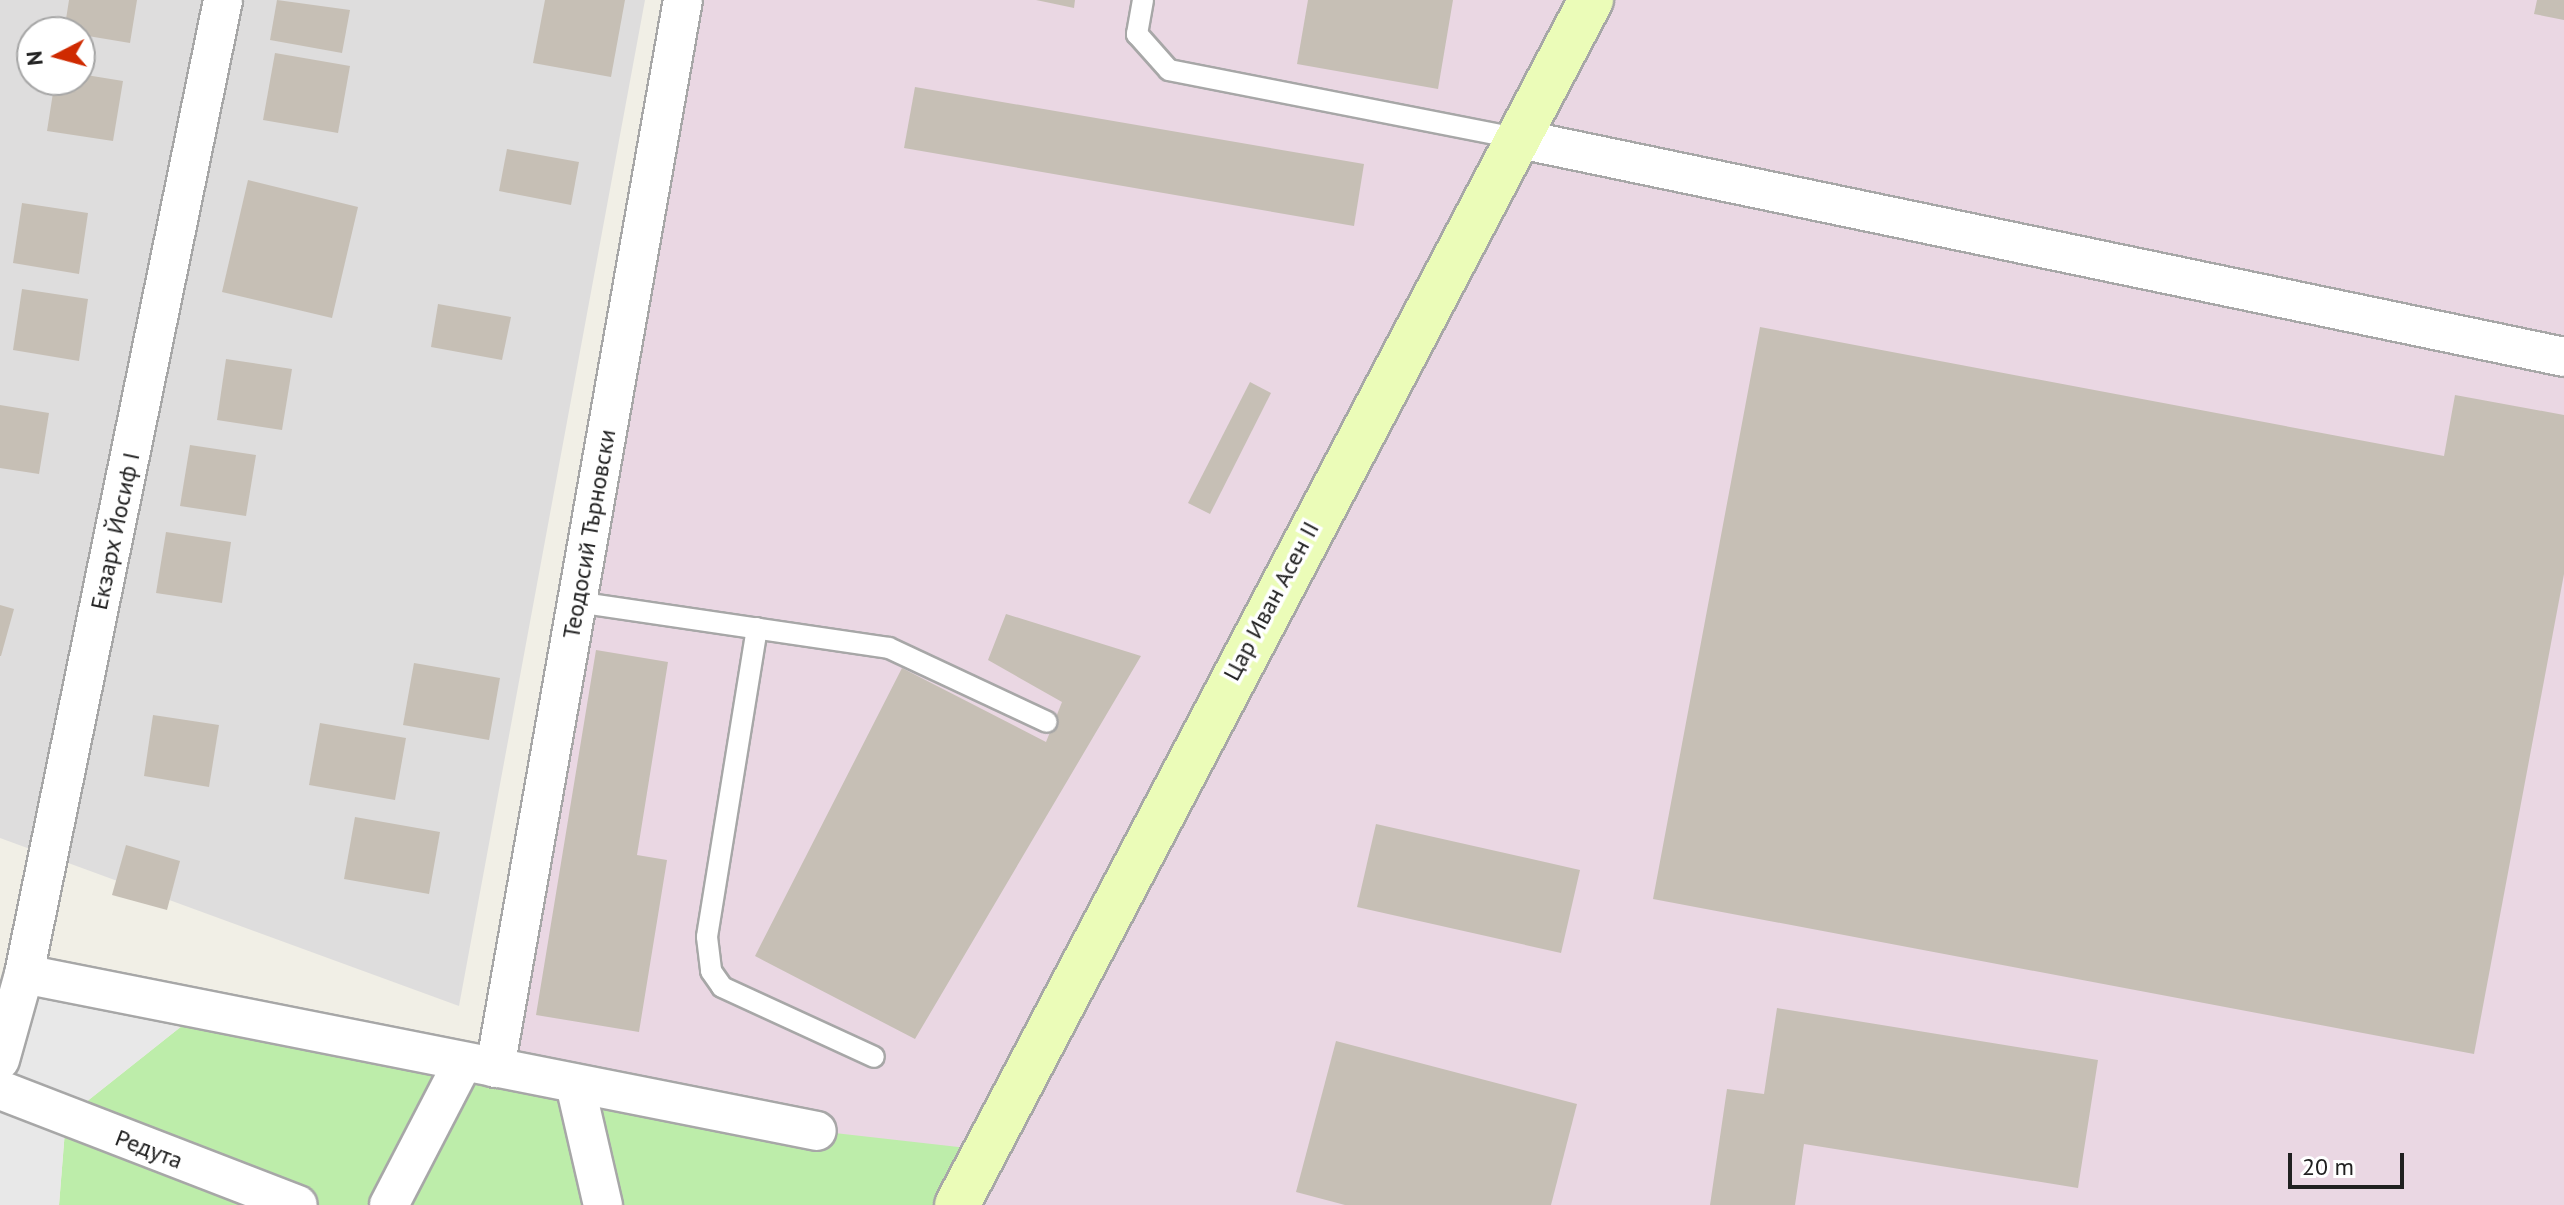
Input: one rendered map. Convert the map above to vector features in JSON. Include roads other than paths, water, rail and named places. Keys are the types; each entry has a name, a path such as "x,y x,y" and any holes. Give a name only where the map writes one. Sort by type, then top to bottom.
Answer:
{"main road":[{"name":"Цар Иван Асен II","path":"957,1205 1515,138 1591,0"}],"street":[{"name":"Екзарх Йосиф I","path":"0,1060 24,974 223,0"},
{"name":"Теодосий Търновски","path":"389,1205 479,1065 577,602 683,0"},
{"path":"1515,138 2564,357"},
{"path":"24,974 817,1131"},
{"path":"575,1084 603,1205"},
{"name":"Редута","path":"0,1090 298,1205"}],"lane":[{"path":"1143,0 1137,34 1169,70 1515,138"},
{"path":"577,602 889,648 1047,722"},
{"path":"757,628 707,937 711,971 722,987 874,1057"}]}
